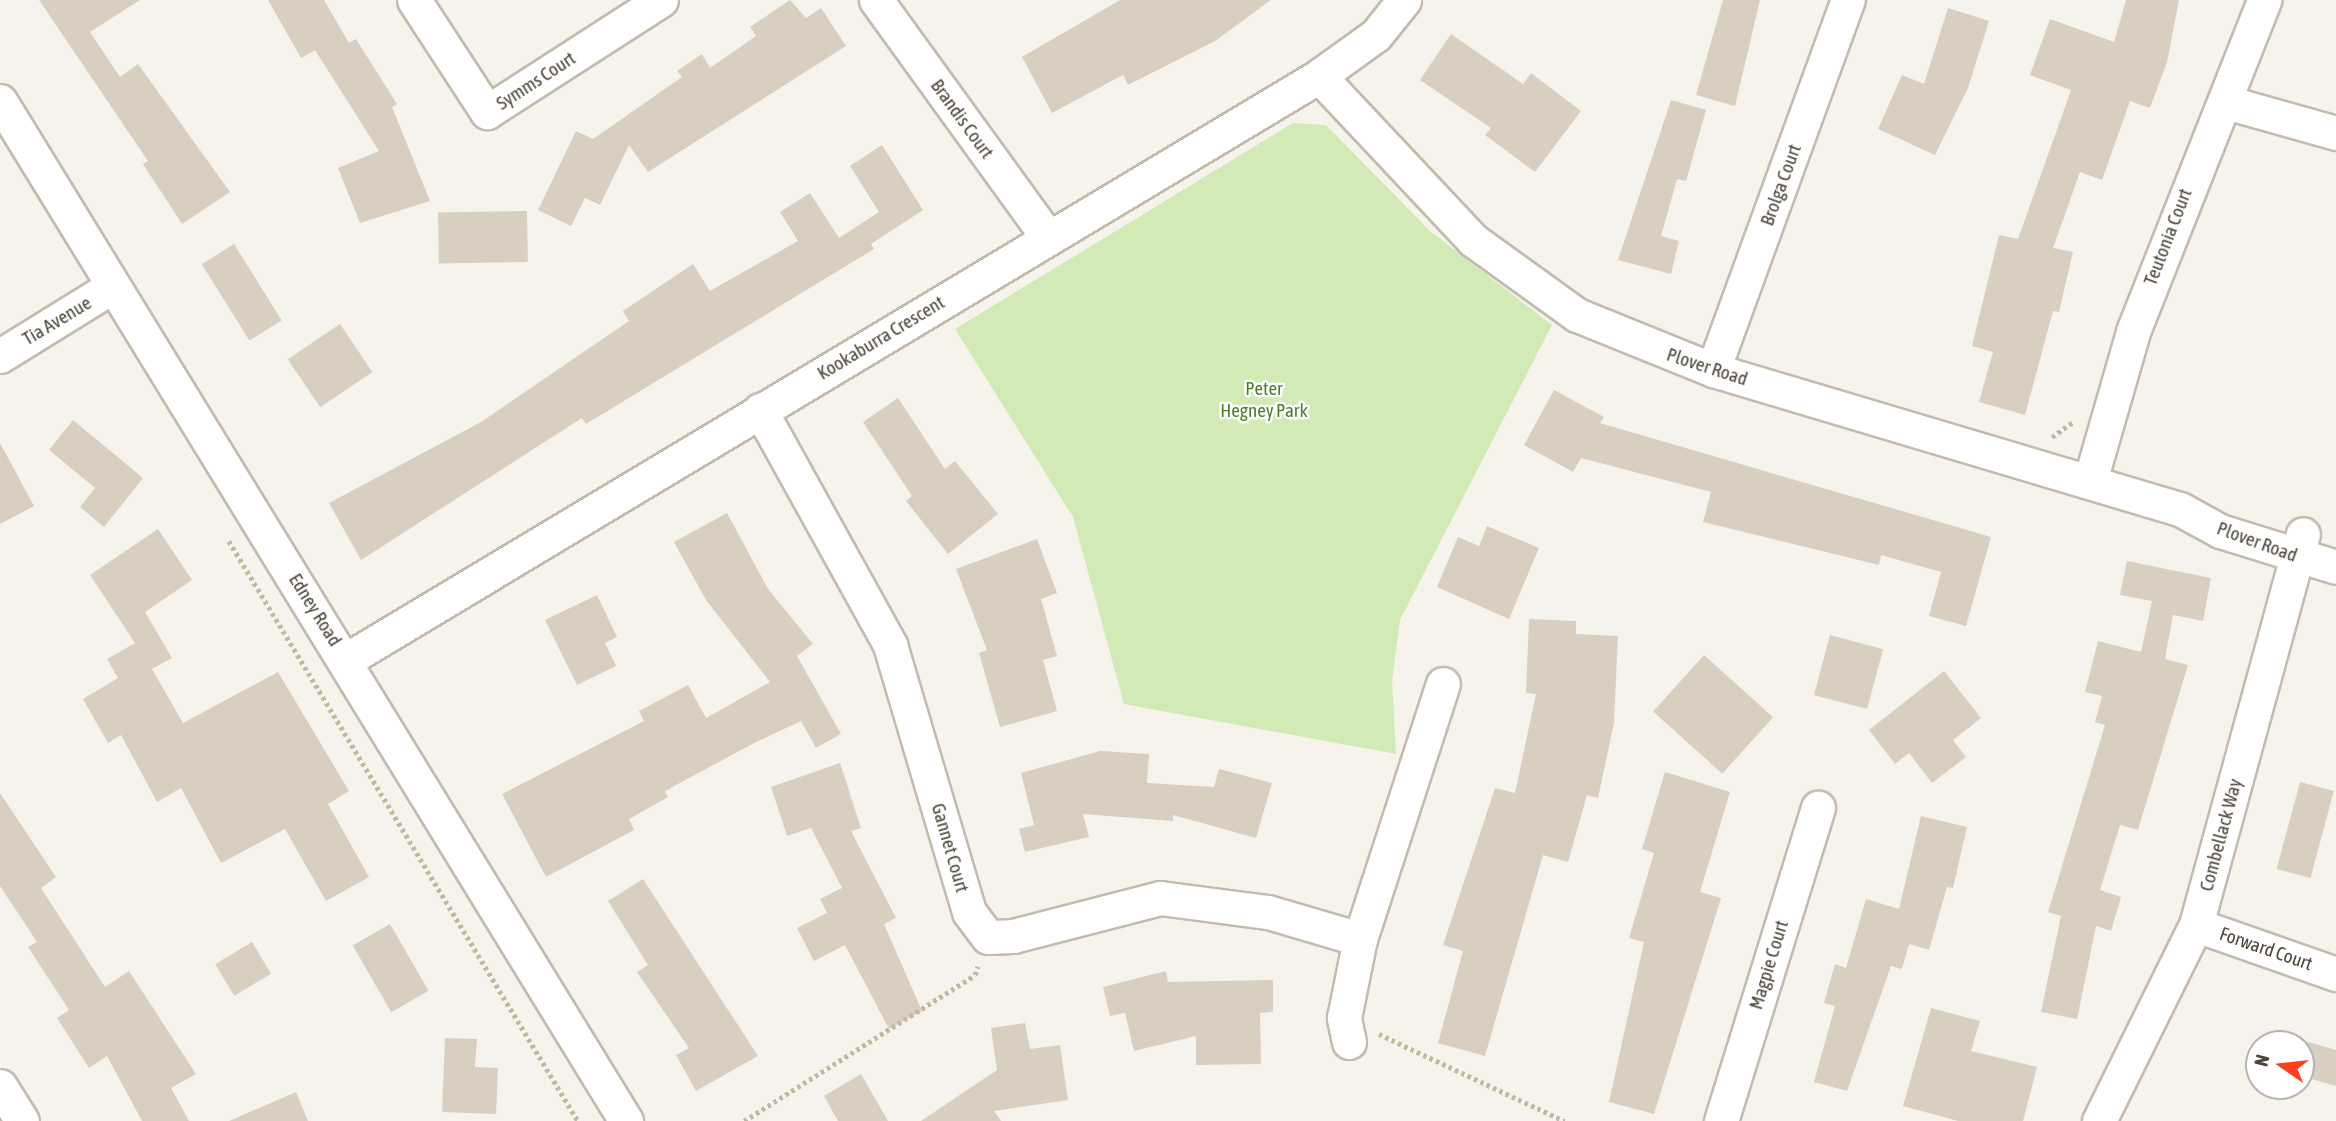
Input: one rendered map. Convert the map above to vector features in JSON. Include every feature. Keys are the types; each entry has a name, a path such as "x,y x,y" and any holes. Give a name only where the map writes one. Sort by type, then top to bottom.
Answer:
{"street":[{"name":"Symms Court","path":"414,0 487,112 661,0"},
{"name":"Brandis Court","path":"877,0 1048,239"},
{"name":"Kookaburra Crescent","path":"346,660 1319,76 1376,35 1404,0"},
{"name":"Brolga Court","path":"1713,370 1848,0"},
{"name":"Teutonia Court","path":"2090,481 2134,329 2197,159 2226,102 2264,0"},
{"name":"Plover Road","path":"1319,76 1473,240 1577,314 1713,370 2299,545 2336,567"},
{"name":"Edney Road","path":"0,101 346,660 626,1121"},
{"path":"2226,102 2336,133"},
{"name":"Tia Avenue","path":"0,356 113,286"},
{"name":"Gannet Court","path":"760,410 890,645 969,912 988,937"},
{"name":"Plover Road","path":"2299,545 2336,545"},
{"name":"Combellack Way","path":"2099,1121 2196,925 2299,545"},
{"path":"1346,1030 1360,939 1443,684"},
{"name":"Magpie Court","path":"1721,1121 1818,808"},
{"path":"988,937 1013,936 1160,898 1268,912 1360,939"},
{"name":"Forward Court","path":"2196,925 2336,974"},
{"path":"0,1086 22,1121"}],"path":[{"path":"2039,442 2073,423 2085,407 2110,415"},
{"path":"220,527 578,1121"},
{"path":"744,1121 975,975 988,937"},
{"path":"1346,1030 1565,1121"}],"green space":[{"name":"Peter Hegney Park","path":"1293,123 1326,125 1430,231 1552,325 1400,620 1392,680 1396,754 1124,704 1073,517 955,329"}],"building":[{"path":"39,0 140,0 90,32 120,77 138,64 230,192 182,224 143,164 148,161"},
{"path":"268,0 324,0 349,43 356,39 397,104 392,107 430,201 360,223 338,168 379,151 315,50 301,58"},
{"path":"790,0 806,18 821,8 846,46 648,172 629,145 600,205 585,198 571,226 538,210 576,131 593,139 682,77 677,71 702,54 710,68 756,36 750,27"},
{"path":"1120,0 1271,0 1215,41 1128,85 1123,75 1052,113 1022,57"},
{"path":"1723,0 1760,0 1735,106 1696,95"},
{"path":"2126,0 2179,0 2167,62 2150,108 2130,101 2102,180 2080,172 2053,248 2073,252 2059,312 2053,311 2025,415 1979,402 1993,352 1972,346 1999,235 2018,239 2071,90 2030,75 2050,19 2114,42"},
{"path":"1948,8 1989,21 1968,88 1935,155 1878,129 1902,75 1924,84"},
{"path":"1451,34 1523,84 1531,73 1581,111 1535,172 1485,135 1491,128 1420,80"},
{"path":"1671,100 1706,110 1686,181 1677,179 1661,236 1679,241 1671,274 1618,260"},
{"path":"882,145 923,210 871,244 874,249 586,424 582,418 361,560 329,503 481,422 629,321 623,311 693,264 710,291 798,241 780,212 810,193 839,238 879,212 850,166"},
{"path":"527,211 528,262 439,264 438,213"},
{"path":"234,244 282,320 249,340 202,264"},
{"path":"340,324 372,372 320,407 288,359"},
{"path":"1554,390 1604,417 1600,423 1991,537 1966,626 1929,616 1941,572 1881,555 1879,565 1703,522 1711,492 1581,458 1573,472 1524,445"},
{"path":"898,398 945,469 955,461 998,514 948,554 906,501 912,496 863,422"},
{"path":"73,420 143,478 104,527 80,507 95,488 49,450"},
{"path":"0,443 34,506 0,524"},
{"path":"727,513 768,589 813,644 797,656 841,734 816,748 801,721 756,742 665,791 668,797 629,819 634,830 546,877 502,794 644,721 639,711 688,685 706,718 770,682 706,600 674,542"},
{"path":"1487,526 1539,548 1509,619 1437,587 1458,537 1479,546"},
{"path":"158,529 192,580 145,612 172,658 152,669 183,723 278,672 349,791 328,804 369,877 326,901 285,829 221,863 181,788 157,802 121,735 108,743 83,699 118,678 107,659 135,643 90,575"},
{"path":"1037,539 1057,593 1041,599 1057,656 1043,660 1057,711 1000,727 979,653 987,650 956,569"},
{"path":"2127,561 2211,578 2203,621 2173,615 2165,659 2188,665 2138,830 2120,825 2100,890 2121,897 2111,931 2096,926 2077,1019 2041,1012 2061,916 2048,912 2105,725 2095,722 2102,696 2085,692 2098,641 2141,652 2152,601 2120,595"},
{"path":"597,595 617,637 605,643 616,666 577,685 545,620"},
{"path":"1529,619 1576,621 1576,634 1618,636 1614,723 1598,798 1587,795 1568,862 1543,855 1485,1056 1438,1043 1463,951 1443,945 1495,788 1515,793 1536,694 1526,693"},
{"path":"1830,635 1883,649 1867,709 1814,695"},
{"path":"1704,655 1773,717 1722,774 1653,711"},
{"path":"1944,671 1981,718 1953,740 1966,757 1932,783 1909,753 1895,764 1869,730"},
{"path":"1100,751 1149,754 1147,783 1214,787 1219,769 1272,783 1256,838 1173,815 1173,821 1083,814 1089,837 1025,852 1019,829 1034,825 1021,773"},
{"path":"840,763 861,828 851,831 896,918 884,924 922,1011 889,1029 845,945 814,961 797,928 827,913 820,899 842,888 811,828 787,836 771,787"},
{"path":"1665,772 1730,792 1700,892 1721,898 1654,1114 1609,1102 1644,942 1629,938 1654,853 1642,849"},
{"path":"2300,782 2334,791 2311,878 2277,869"},
{"path":"0,793 56,877 41,888 105,987 129,971 196,1074 171,1088 189,1121 142,1121 107,1056 89,1068 57,1018 69,1010 28,947 37,942 0,886"},
{"path":"1921,816 1967,827 1953,888 1947,887 1929,950 1909,944 1902,969 1891,966 1847,1091 1814,1082 1835,1006 1824,1003 1835,964 1846,968 1866,899 1899,909"},
{"path":"643,879 758,1056 696,1091 676,1055 689,1048 637,972 648,965 608,901"},
{"path":"390,924 428,991 391,1012 353,946"},
{"path":"252,942 271,974 234,996 215,964"},
{"path":"1166,971 1168,982 1273,980 1273,1012 1260,1013 1261,1064 1196,1065 1196,1036 1134,1051 1125,1013 1110,1016 1103,987"},
{"path":"1931,1008 1980,1021 1971,1051 2037,1067 2023,1121 1958,1121 1903,1106"},
{"path":"1025,1023 1030,1049 1060,1045 1068,1100 994,1111 1001,1121 921,1121 997,1070 991,1028"},
{"path":"445,1038 477,1039 475,1067 498,1068 496,1114 442,1112"},
{"path":"2315,1044 2336,1050 2336,1086 2315,1080"},
{"path":"861,1074 888,1121 838,1121 824,1096"},
{"path":"296,1092 308,1121 229,1121"}]}
